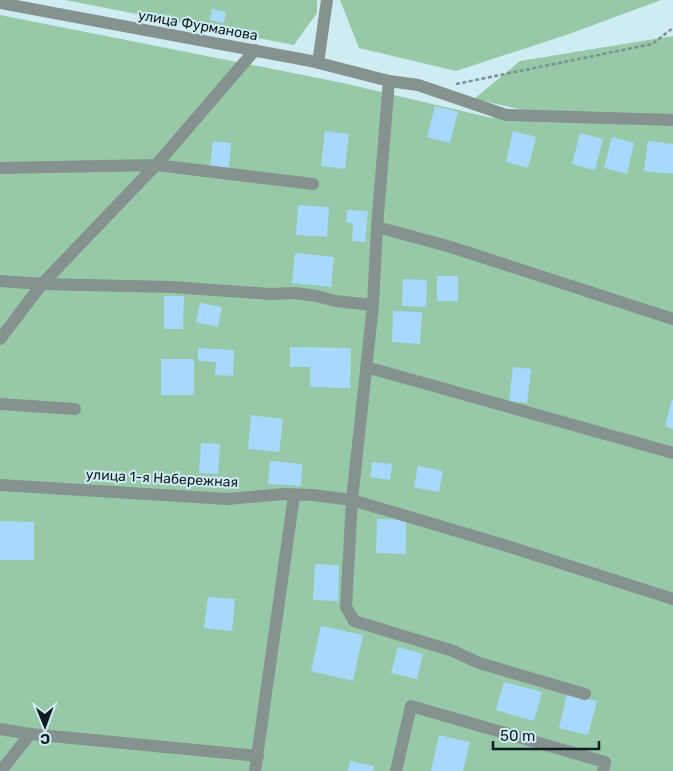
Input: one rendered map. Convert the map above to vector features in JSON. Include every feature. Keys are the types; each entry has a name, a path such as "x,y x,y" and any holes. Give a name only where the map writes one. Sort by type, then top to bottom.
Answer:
{"street":[{"path":"318,63 327,0"},
{"name":"улица Фурманова","path":"0,3 255,50 318,63 389,81 418,85 506,115 673,120"},
{"path":"0,339 42,284 156,165 255,50"},
{"path":"389,81 377,227 373,305 352,500 346,607 354,621 454,651 480,663 585,694"},
{"path":"0,168 156,165 314,184"},
{"path":"377,227 451,247 673,319"},
{"path":"0,280 42,284 172,287 270,294 295,293 335,301 373,305"},
{"path":"366,367 673,453"},
{"path":"0,404 75,409"},
{"name":"улица 1-я Набережная","path":"0,485 227,498 284,494 294,496 313,495 352,500 504,545 673,599"},
{"path":"255,771 294,496"},
{"path":"396,771 411,706 605,762 603,771"},
{"path":"0,729 30,734 258,756"},
{"path":"1,771 30,734"}],"path":[{"path":"430,89 652,44 673,28"}],"green space":[{"path":"65,0 317,0 317,13 294,45"},
{"path":"340,0 661,0 569,34 456,71 359,48"},
{"path":"0,15 343,83 492,118 506,115 547,115 474,99 520,61 673,36 673,771 0,771"}],"building":[{"path":"212,9 226,12 224,23 210,20"},
{"path":"435,106 458,112 450,143 427,137"},
{"path":"325,131 349,134 345,169 321,166"},
{"path":"513,131 536,137 528,168 506,162"},
{"path":"580,133 603,139 595,170 572,164"},
{"path":"612,137 634,143 627,174 604,168"},
{"path":"213,141 231,143 229,168 210,166"},
{"path":"648,141 673,144 673,174 644,171"},
{"path":"298,205 329,207 327,237 296,235"},
{"path":"347,210 368,211 365,242 352,241 353,223 346,222"},
{"path":"295,253 334,257 331,287 292,283"},
{"path":"437,276 458,276 458,301 437,301"},
{"path":"403,279 427,280 426,307 402,306"},
{"path":"164,296 184,296 183,329 164,329"},
{"path":"200,303 222,307 218,327 196,322"},
{"path":"393,311 422,312 420,344 392,342"},
{"path":"290,347 351,348 350,388 310,387 310,367 290,367"},
{"path":"198,348 234,350 233,376 215,375 216,362 198,361"},
{"path":"161,359 194,359 194,395 161,395"},
{"path":"513,367 531,369 527,403 509,401"},
{"path":"673,400 673,429 665,426"},
{"path":"251,415 283,419 279,452 248,449"},
{"path":"201,443 220,444 218,474 199,473"},
{"path":"270,461 302,464 301,486 268,484"},
{"path":"372,462 392,464 390,480 370,477"},
{"path":"418,466 443,471 439,492 414,487"},
{"path":"377,519 406,520 406,554 376,553"},
{"path":"0,521 34,522 34,560 0,560"},
{"path":"315,564 339,565 338,601 313,600"},
{"path":"208,597 235,599 232,631 204,628"},
{"path":"321,626 363,635 353,681 311,671"},
{"path":"398,647 423,654 417,679 391,673"},
{"path":"504,682 542,692 534,721 496,710"},
{"path":"567,694 597,701 588,735 559,728"},
{"path":"439,735 470,742 463,771 431,771"},
{"path":"350,761 374,766 373,771 348,771"}]}
